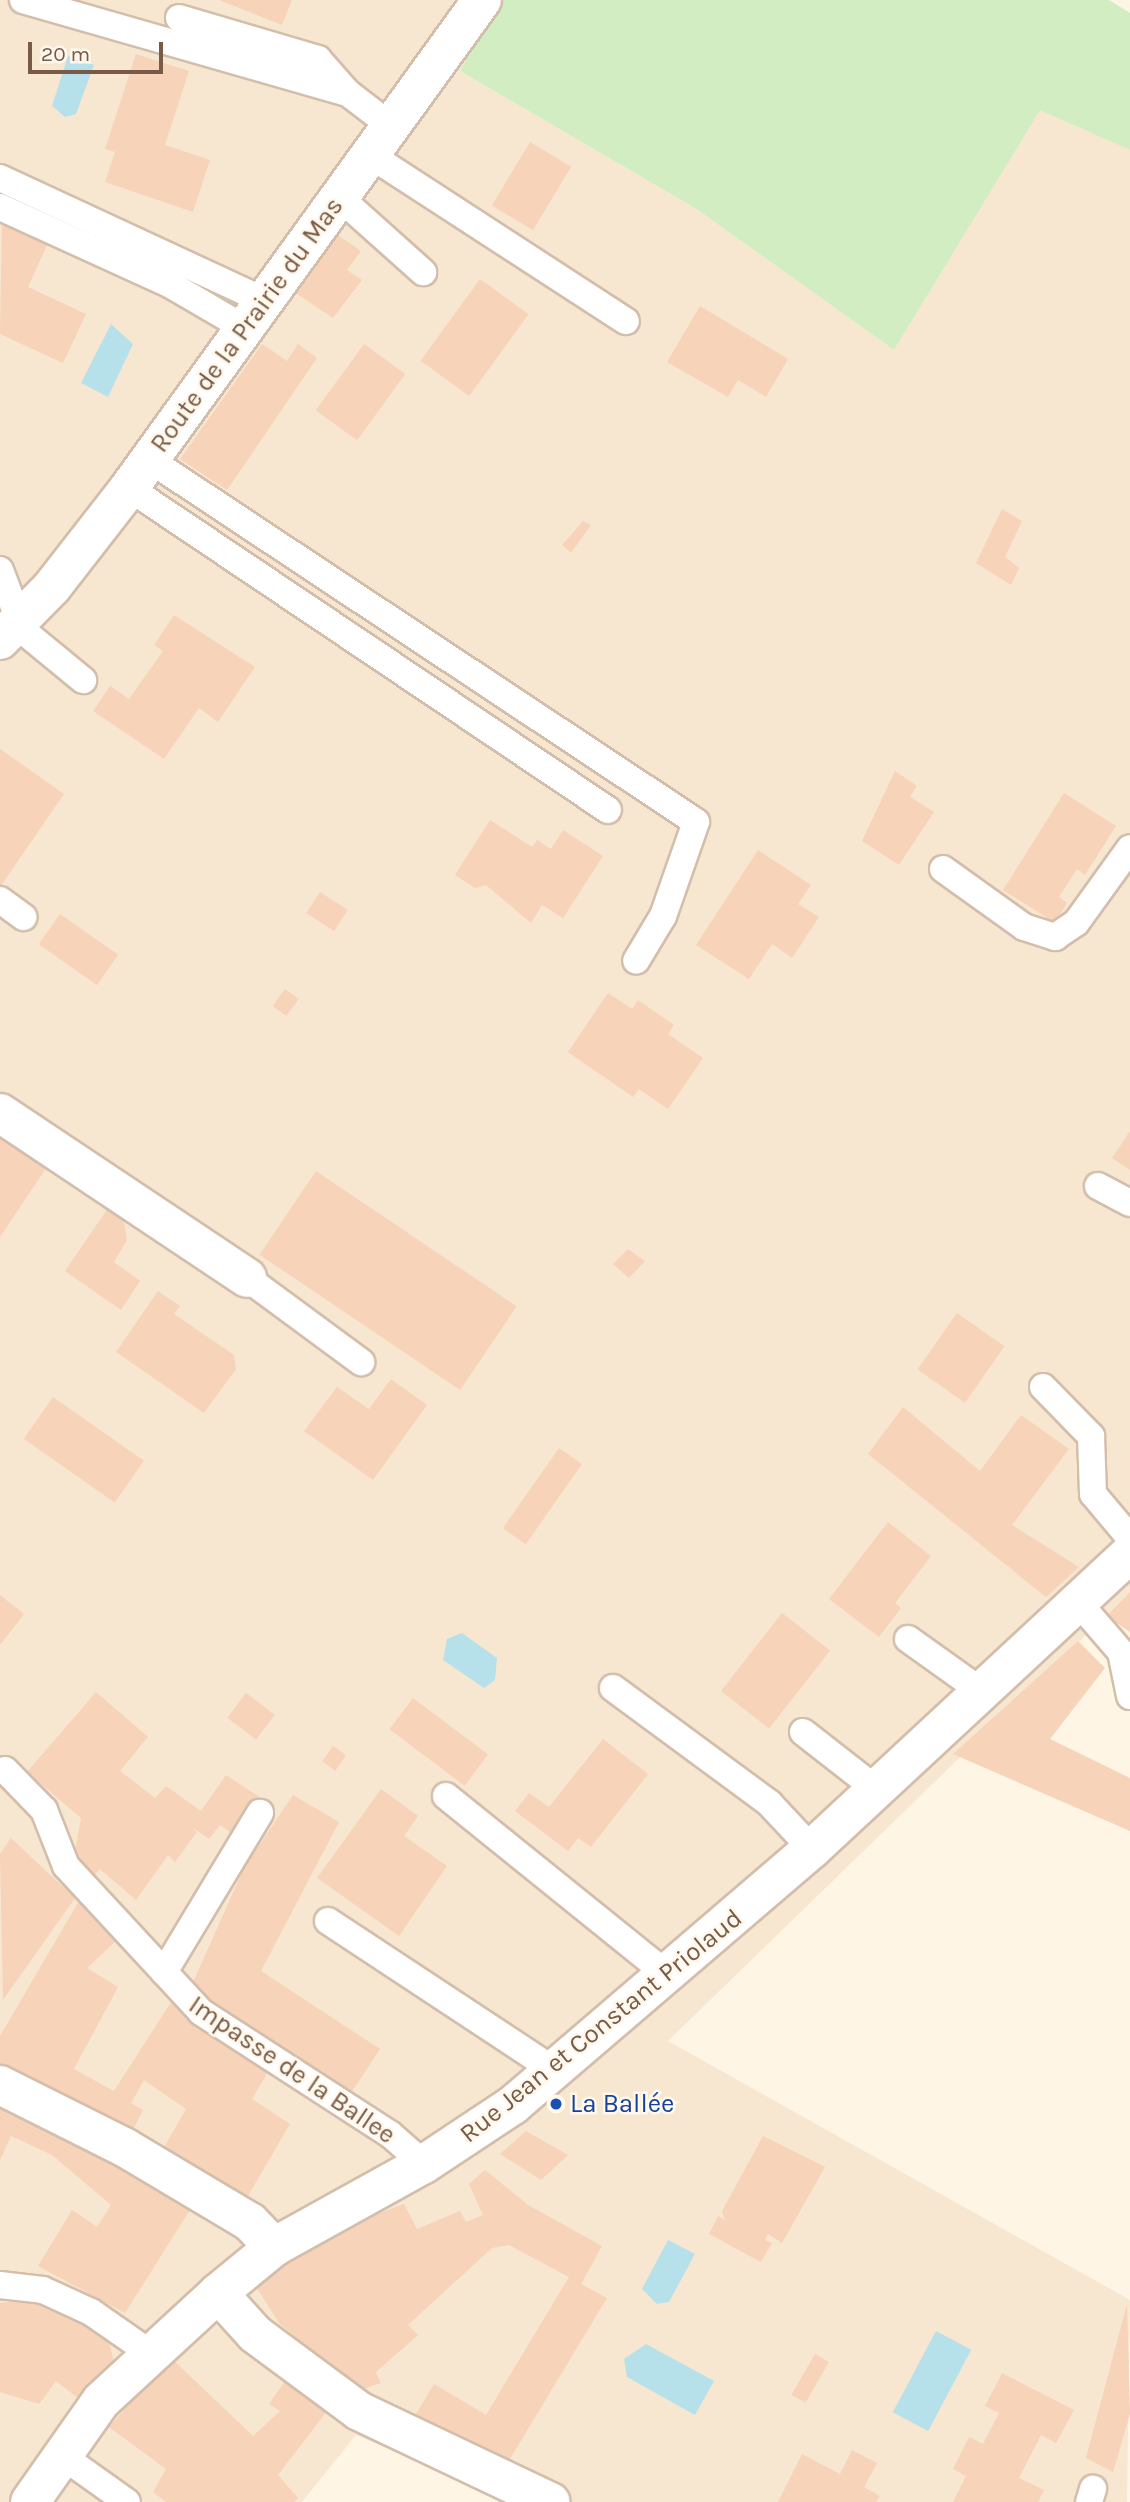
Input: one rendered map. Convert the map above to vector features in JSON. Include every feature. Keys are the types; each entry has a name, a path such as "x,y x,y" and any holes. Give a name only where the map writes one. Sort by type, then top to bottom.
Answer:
{"street":[{"name":"Route de la Prairie du Mas","path":"12,628 140,474 482,0"},
{"path":"0,1113 247,1278"},
{"name":"Rue Jean et Constant Priolaud","path":"30,2502 101,2401 218,2293 274,2247 424,2164 554,2070 812,1849 1130,1554"},
{"path":"0,2085 124,2147 250,2222 274,2247"},
{"path":"218,2293 255,2334 359,2411 551,2502"}],"lane":[{"path":"23,0 348,93"},
{"path":"179,18 318,59 348,93 380,140 626,321"},
{"path":"0,178 253,314"},
{"path":"339,197 423,272"},
{"path":"0,207 171,285 253,314"},
{"path":"140,474 608,810"},
{"path":"140,474 696,822 663,916 636,961"},
{"path":"0,570 12,628 83,680"},
{"path":"943,869 1024,928 1055,937 1076,923 1130,848"},
{"path":"0,900 23,918"},
{"path":"1098,1186 1130,1203"},
{"path":"247,1278 361,1362"},
{"path":"1043,1387 1091,1436 1093,1494 1130,1538"},
{"path":"1077,1601 1121,1652 1130,1696"},
{"path":"908,1639 981,1691"},
{"path":"613,1688 769,1803 812,1849"},
{"path":"803,1732 876,1789"},
{"name":"Impasse de la Ballee","path":"5,1770 44,1810 66,1866 201,2012 391,2135 424,2164"},
{"path":"446,1796 668,1975"},
{"path":"164,1972 260,1814"},
{"path":"328,1921 554,2070"},
{"path":"0,2286 43,2290 91,2312 150,2354"},
{"path":"61,2455 127,2502"}],"shaded area":[{"path":"0,0 498,0 460,71 695,208 894,350 1040,109 1130,150 1130,1592 668,2041 1130,2300 1127,2502 513,2502 356,2435 302,2502 0,2502"}],"green space":[{"path":"498,0 1109,0 1130,13 1130,150 1040,110 894,350 695,208 460,71"}],"water":[{"path":"68,56 94,65 76,114 65,117 52,106"},
{"path":"111,324 133,344 108,397 81,383"},
{"path":"462,1633 497,1658 495,1680 484,1688 443,1660 447,1639"},
{"path":"668,2240 695,2254 669,2302 657,2304 642,2289"},
{"path":"936,2331 971,2350 928,2431 893,2412"},
{"path":"646,2344 714,2381 695,2415 627,2377 624,2359"}],"building":[{"path":"219,0 292,0 282,25"},
{"path":"136,54 189,71 165,145 210,160 193,212 105,182 115,152 105,149"},
{"path":"530,142 571,167 533,230 492,205"},
{"path":"2,221 48,243 28,287 86,314 63,363 0,334"},
{"path":"336,234 361,251 347,270 362,280 333,318 294,292"},
{"path":"480,279 529,314 469,396 421,361"},
{"path":"700,306 788,359 766,397 738,380 728,397 667,362"},
{"path":"262,344 287,361 298,344 317,358 227,490 180,459"},
{"path":"364,344 405,374 357,440 316,410"},
{"path":"1002,509 1022,521 1005,557 1019,568 1011,585 976,563"},
{"path":"583,521 591,525 571,553 562,545"},
{"path":"174,615 255,667 218,722 199,708 164,759 93,711 110,686 129,699 163,651 154,645"},
{"path":"0,749 64,794 0,887"},
{"path":"895,771 917,786 910,797 934,812 899,865 862,841"},
{"path":"1064,793 1116,826 1085,875 1077,869 1059,897 1067,903 1055,923 1003,890"},
{"path":"490,820 532,847 537,840 551,849 563,830 603,856 563,918 542,905 531,923 486,885 475,888 455,875"},
{"path":"758,850 811,885 798,904 819,917 792,958 772,944 749,979 696,945"},
{"path":"320,892 348,910 334,931 306,913"},
{"path":"60,914 118,955 97,985 39,944"},
{"path":"285,989 299,999 286,1016 273,1006"},
{"path":"608,993 632,1009 638,1000 674,1025 668,1034 703,1058 668,1109 639,1089 633,1097 568,1052"},
{"path":"1130,1131 1130,1170 1112,1158"},
{"path":"0,1137 47,1167 0,1237"},
{"path":"316,1171 517,1306 460,1390 260,1255"},
{"path":"108,1208 123,1218 127,1240 114,1262 140,1281 121,1310 65,1271"},
{"path":"628,1249 645,1261 629,1278 613,1264"},
{"path":"158,1291 180,1306 174,1314 234,1355 236,1369 204,1413 116,1352"},
{"path":"957,1313 1005,1346 965,1403 917,1370"},
{"path":"391,1379 427,1405 373,1480 304,1431 337,1387 369,1409"},
{"path":"53,1397 144,1461 115,1502 24,1439"},
{"path":"903,1407 980,1471 1021,1415 1069,1449 1012,1525 1079,1567 1046,1597 868,1454"},
{"path":"559,1448 582,1464 526,1544 503,1528"},
{"path":"888,1522 931,1556 895,1603 901,1608 879,1637 829,1599"},
{"path":"1130,1592 1130,1632 1106,1616"},
{"path":"0,1595 24,1614 0,1645"},
{"path":"782,1613 830,1651 769,1729 721,1691"},
{"path":"1078,1641 1105,1668 1050,1739 1130,1778 1130,1831 953,1754"},
{"path":"96,1692 148,1737 120,1771 155,1798 166,1786 201,1811 226,1775 261,1798 236,1836 220,1825 209,1839 192,1827 197,1832 175,1862 168,1855 136,1900 100,1869 94,1875 74,1858 81,1818 27,1772"},
{"path":"246,1693 275,1715 256,1739 227,1718"},
{"path":"413,1698 488,1755 465,1786 390,1729"},
{"path":"603,1739 648,1774 591,1847 578,1838 568,1851 515,1811 529,1793 549,1807"},
{"path":"333,1746 346,1755 335,1771 322,1762"},
{"path":"381,1789 418,1816 404,1836 447,1866 399,1936 317,1878"},
{"path":"293,1795 339,1822 261,1971 380,2049 349,2096 190,1989 244,1868"},
{"path":"11,1838 75,1898 3,2000 0,1854"},
{"path":"79,1901 118,1939 87,1968 118,1987 74,2069 114,2091 171,2002 226,2040 223,2045 269,2070 252,2099 290,2124 245,2201 163,2149 186,2109 144,2080 131,2103 143,2110 134,2128 0,2067 0,2036"},
{"path":"0,2104 193,2205 125,2313 38,2266 72,2210 97,2227 111,2205 52,2155 11,2136 0,2160"},
{"path":"526,2131 568,2155 541,2180 500,2154"},
{"path":"763,2136 825,2167 782,2243 768,2234 765,2240 772,2243 761,2262 709,2234 718,2216 725,2220 722,2211"},
{"path":"485,2170 528,2205 602,2246 581,2284 607,2298 507,2464 414,2417 434,2384 486,2415 569,2277 509,2245 492,2248 408,2325 418,2335 376,2372 381,2383 358,2391 279,2323 253,2282 350,2224 404,2204 417,2229 460,2211 466,2222 483,2215 469,2184"},
{"path":"49,2298 108,2338 114,2362 78,2398 56,2381 39,2404 0,2392 0,2303"},
{"path":"1127,2304 1130,2414 1113,2472 1086,2458"},
{"path":"815,2354 829,2362 805,2403 791,2395"},
{"path":"170,2357 253,2436 280,2411 269,2404 285,2381 330,2407 278,2475 298,2498 294,2502 166,2502 153,2492 166,2469 109,2427"},
{"path":"1002,2373 1074,2410 1056,2443 1041,2435 1019,2478 1044,2490 1038,2502 953,2502 966,2476 953,2469 969,2437 983,2444 999,2413 985,2406"},
{"path":"852,2450 877,2463 864,2487 880,2496 876,2502 778,2502 802,2454 840,2474"}],"place":[{"name":"La Ballée","path":"556,2104"}]}
